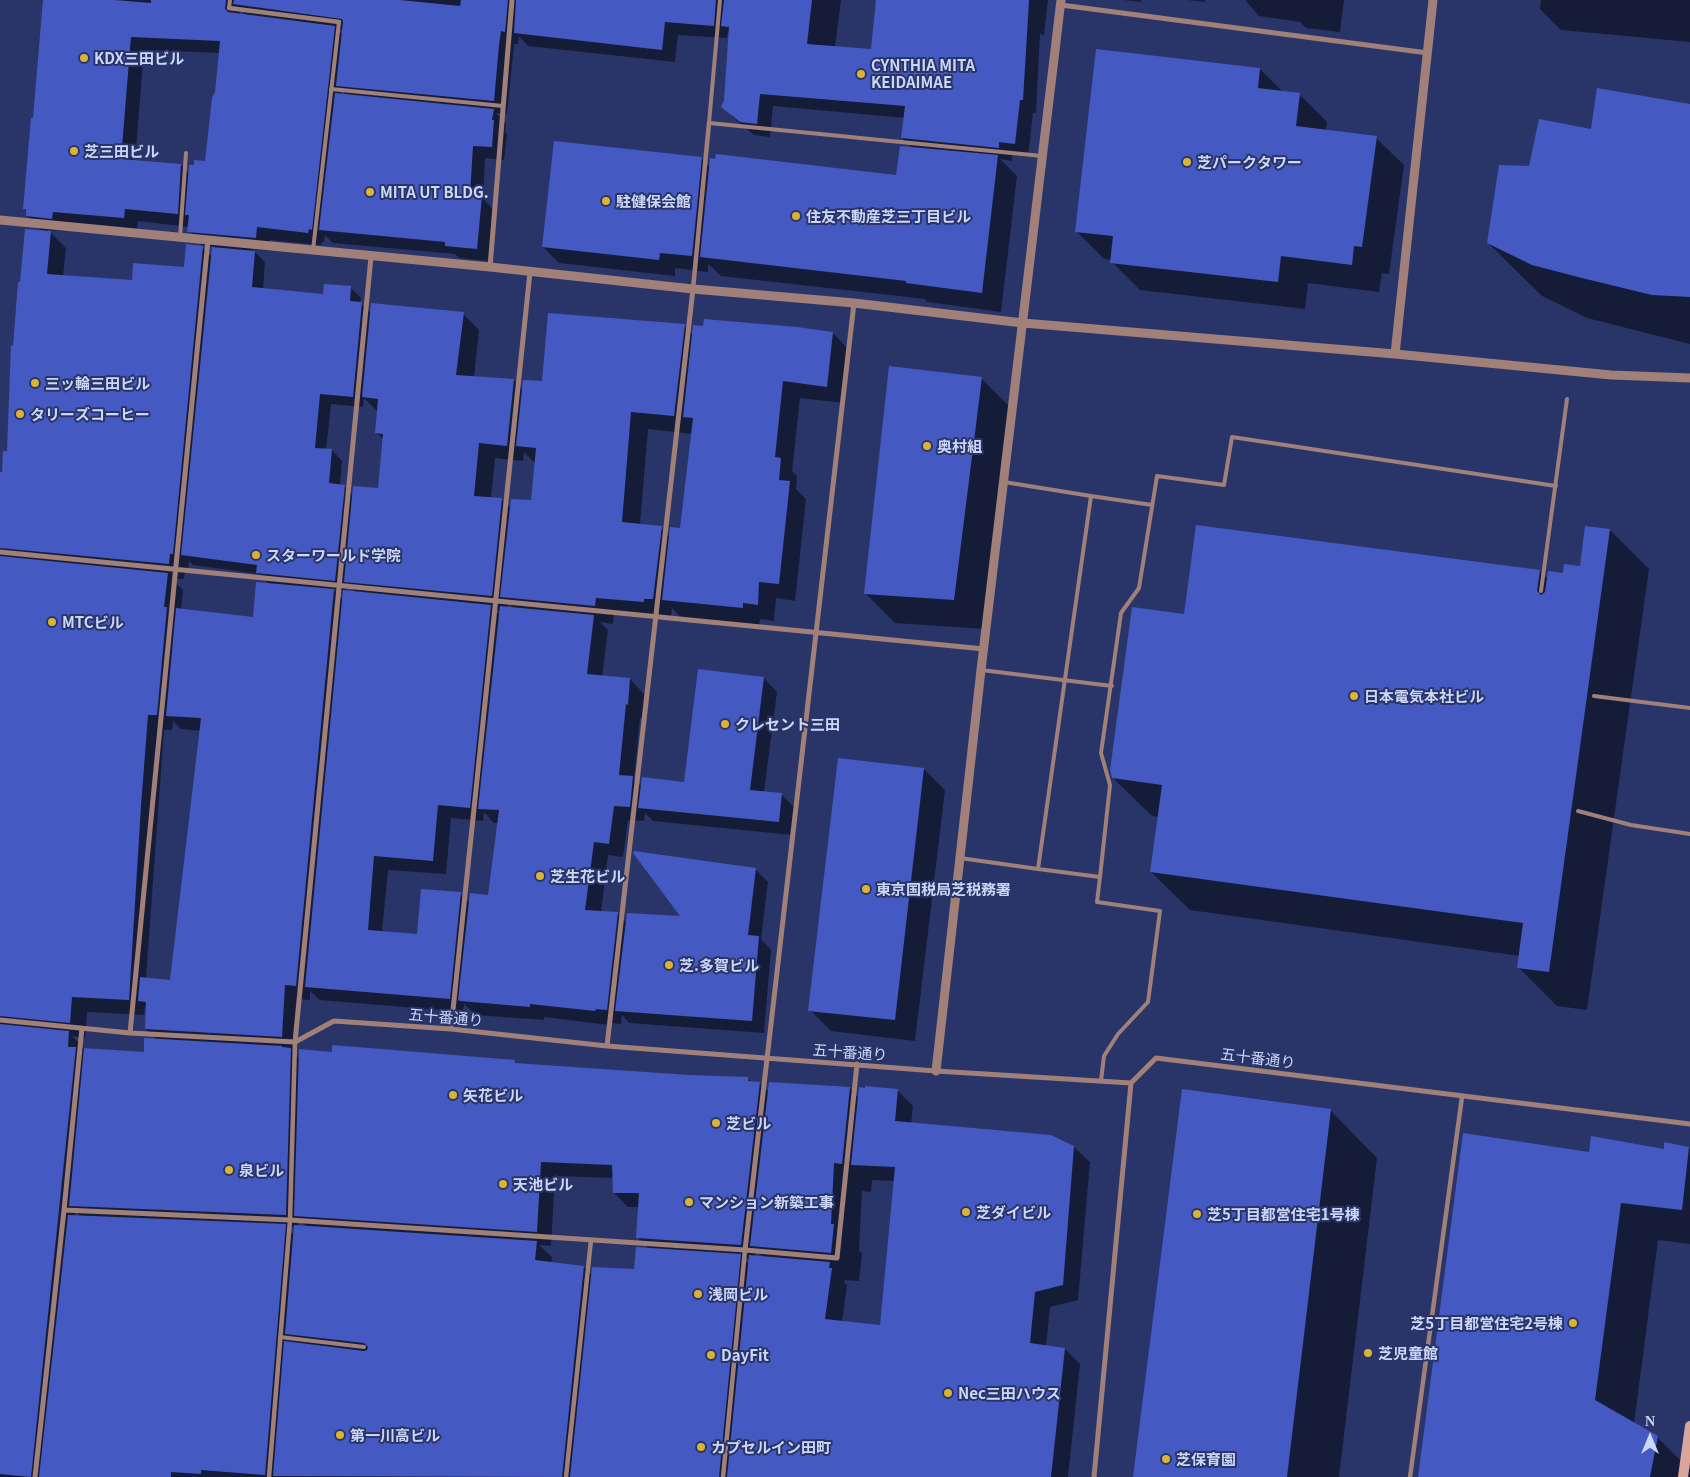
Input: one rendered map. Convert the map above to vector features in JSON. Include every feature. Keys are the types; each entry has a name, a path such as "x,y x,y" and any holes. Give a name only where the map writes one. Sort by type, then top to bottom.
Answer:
{"main road":[{"path":"1683,1477 1690,1426"}],"street":[{"path":"490,267 512,0"},
{"path":"1395,354 1433,0"},
{"path":"936,1071 981,670 1061,2 1428,53"},
{"path":"229,8 339,22"},
{"path":"607,1046 693,289 709,123"},
{"path":"0,220 490,267 693,289 854,303 1023,323 1395,354 1611,375 1690,378"},
{"path":"130,1033 208,240"},
{"path":"269,1477 290,1220 295,1042 371,257"},
{"path":"451,1029 530,272"},
{"path":"723,1477 745,1250 854,303"},
{"path":"0,552 984,649"},
{"path":"0,1020 130,1033 295,1042"},
{"name":"五十番通り","path":"295,1042 334,1022 451,1029 607,1046 936,1071 1131,1083 1156,1058 1690,1124"},
{"path":"35,1477 82,1028"},
{"path":"64,1210 290,1220 745,1250 837,1258 857,1064"},
{"path":"1094,1477 1131,1083"},
{"path":"1410,1477 1462,1097"},
{"path":"566,1477 591,1240"}],"lane":[{"path":"229,8 230,0"},
{"path":"720,0 709,123 1042,156"},
{"path":"313,250 339,22"},
{"path":"331,89 503,106"},
{"path":"180,237 186,153"},
{"path":"1540,591 1567,399"},
{"path":"1101,1081 1104,1056 1118,1034 1148,1002 1160,911 1097,902 1110,785 1101,753 1121,612 1139,588 1157,476 1224,485 1232,437 1556,486"},
{"path":"1004,482 1152,505"},
{"path":"1038,869 1091,496"},
{"path":"981,670 1112,686"},
{"path":"1594,696 1690,708"},
{"path":"1578,811 1631,825 1690,834"},
{"path":"960,858 1100,877"},
{"path":"280,1337 364,1347"}],"building":[{"path":"43,0 114,0 151,3 151,0 226,0 225,9 228,12 335,26 312,230 309,229 308,233 257,227 256,238 187,232 189,215 185,215 189,165 194,165 194,160 205,161 220,41 131,37 121,159 181,164 178,214 125,209 124,218 53,212 52,219 26,216 26,209 23,209"},
{"path":"234,0 400,0 460,6 461,0 508,0 505,32 501,31 499,45 494,101 336,86 342,19 233,4"},
{"path":"516,0 716,0 714,26 665,22 662,50 514,33"},
{"path":"724,0 812,0 807,44 871,49 876,0 1029,0 1023,100 1020,100 1015,144 999,142 999,148 901,138 905,106 760,94 757,124 740,122 721,107 724,100 729,27 721,26"},
{"name":"芝パークタワー","path":"1096,49 1260,68 1258,88 1300,93 1296,126 1377,136 1362,247 1354,246 1352,265 1281,256 1278,282 1110,263 1113,236 1075,232"},
{"path":"1597,88 1690,104 1690,297 1652,295 1532,265 1487,243 1499,165 1529,166 1539,119 1591,129"},
{"path":"335,93 494,109 492,147 473,146 470,195 482,196 477,249 445,246 445,242 319,230"},
{"name":"駐健保会館","path":"554,141 702,157 692,256 660,253 659,260 542,247"},
{"path":"900,146 998,155 982,293 906,283 906,281 700,257 710,158 715,159 716,154 896,175"},
{"path":"25,229 51,231 47,274 132,280 133,263 184,267 186,244 203,246 173,554 170,554 169,564 0,548 0,472 2,472 3,451 7,451 11,345 13,346 18,282 20,282"},
{"path":"212,247 255,251 252,287 323,294 324,284 351,286 350,301 362,302 353,397 320,394 315,448 332,449 329,483 345,485 335,581 256,573 257,565 181,555"},
{"path":"371,303 464,312 456,375 514,379 507,446 479,443 474,496 502,498 492,596 344,582 353,486 378,488 383,434 375,433 378,399 362,397"},
{"path":"548,313 685,324 674,416 631,412 622,522 662,526 653,599 644,599 644,602 596,598 595,606 500,597 511,499 531,500 536,448 516,446 523,380 542,381"},
{"path":"704,319 833,332 827,387 783,381 775,457 781,458 779,480 790,481 779,584 759,582 758,605 743,603 743,608 662,600 670,527 680,528 693,418 683,417 693,325 703,326"},
{"name":"奥村組","path":"889,366 982,377 954,600 864,594"},
{"name":"日本電気本社ビル","path":"1196,525 1540,570 1537,591 1541,595 1545,592 1548,571 1563,573 1564,564 1580,566 1585,526 1610,529 1549,972 1517,968 1523,923 1150,872 1162,785 1112,778 1110,770 1132,607 1184,614"},
{"path":"0,556 168,573 164,607 167,607 157,715 148,715 129,1000 72,997 70,1023 0,1016"},
{"path":"256,582 334,589 296,986 285,985 282,1037 145,1029 146,1002 138,1001 140,977 170,980 201,718 166,716 176,608 253,617"},
{"path":"343,590 491,605 470,808 438,805 433,861 374,856 368,930 417,934 421,889 461,892 450,999 305,987"},
{"path":"500,606 594,615 587,674 630,678 619,775 633,776 630,807 614,806 609,844 594,842 585,910 618,912 607,1010 596,1009 595,1011 530,1004 530,1007 458,1000 470,893 488,895 499,810 478,809"},
{"path":"698,669 764,677 750,790 782,793 779,822 638,808 642,777 684,782"},
{"name":"東京国税局芝税務署","path":"838,758 924,768 895,1020 808,1011"},
{"path":"634,851 756,868 748,935 759,936 752,1021 615,1011 627,913 680,916 633,853"},
{"path":"0,1024 69,1031 68,1047 76,1047 31,1477 0,1474"},
{"path":"144,1038 291,1048 286,1215 69,1206 84,1048 144,1052"},
{"path":"332,1045 515,1060 515,1063 689,1075 748,1077 748,1081 760,1082 741,1245 636,1238 639,1193 613,1193 612,1165 541,1162 537,1232 294,1216 299,1049 332,1052"},
{"path":"769,1082 850,1087 842,1164 834,1163 831,1224 834,1224 831,1253 750,1246"},
{"path":"865,1086 898,1089 895,1121 1051,1135 1074,1146 1063,1285 1035,1292 1030,1343 1065,1348 1051,1477 727,1477 749,1255 830,1262 829,1268 832,1268 825,1319 880,1325 895,1167 851,1165 859,1087 865,1088"},
{"name":"芝5丁目都営住宅1号棟","path":"1182,1089 1331,1109 1287,1477 1133,1477"},
{"name":"芝5丁目都営住宅2号棟","path":"1463,1133 1589,1152 1591,1136 1664,1149 1664,1142 1689,1147 1682,1210 1621,1203 1595,1400 1658,1436 1650,1477 1418,1477"},
{"path":"68,1215 286,1224 265,1475 201,1470 201,1474 171,1472 171,1477 39,1477"},
{"path":"294,1225 537,1241 535,1260 584,1266 562,1477 273,1476 284,1341 364,1351 368,1347 364,1343 285,1334"},
{"path":"636,1247 741,1254 719,1477 570,1477 592,1267 634,1269"}],"place":[{"name":"KDX三田ビル","path":"84,58"},
{"name":"CYNTHIA MITA KEIDAIMAE","path":"861,74"},
{"name":"芝三田ビル","path":"74,151"},
{"name":"芝パークタワー","path":"1187,162"},
{"name":"MITA UT BLDG.","path":"370,192"},
{"name":"駐健保会館","path":"606,201"},
{"name":"住友不動産芝三丁目ビル","path":"796,216"},
{"name":"三ッ輪三田ビル","path":"35,383"},
{"name":"タリーズコーヒー","path":"20,414"},
{"name":"奥村組","path":"927,446"},
{"name":"スターワールド学院","path":"256,555"},
{"name":"MTCビル","path":"52,622"},
{"name":"日本電気本社ビル","path":"1354,696"},
{"name":"クレセント三田","path":"725,724"},
{"name":"芝生花ビル","path":"540,876"},
{"name":"東京国税局芝税務署","path":"866,889"},
{"name":"芝.多賀ビル","path":"669,965"},
{"name":"矢花ビル","path":"453,1095"},
{"name":"芝ビル","path":"716,1123"},
{"name":"泉ビル","path":"229,1170"},
{"name":"天池ビル","path":"503,1184"},
{"name":"マンション新築工事","path":"689,1202"},
{"name":"芝ダイビル","path":"966,1212"},
{"name":"芝5丁目都営住宅1号棟","path":"1197,1214"},
{"name":"浅岡ビル","path":"698,1294"},
{"name":"芝5丁目都営住宅2号棟","path":"1573,1323"},
{"name":"芝児童館","path":"1368,1353"},
{"name":"DayFit","path":"711,1355"},
{"name":"Nec三田ハウス","path":"948,1393"},
{"name":"第一川高ビル","path":"340,1435"},
{"name":"カプセルイン田町","path":"701,1447"},
{"name":"芝保育園","path":"1166,1459"}]}
